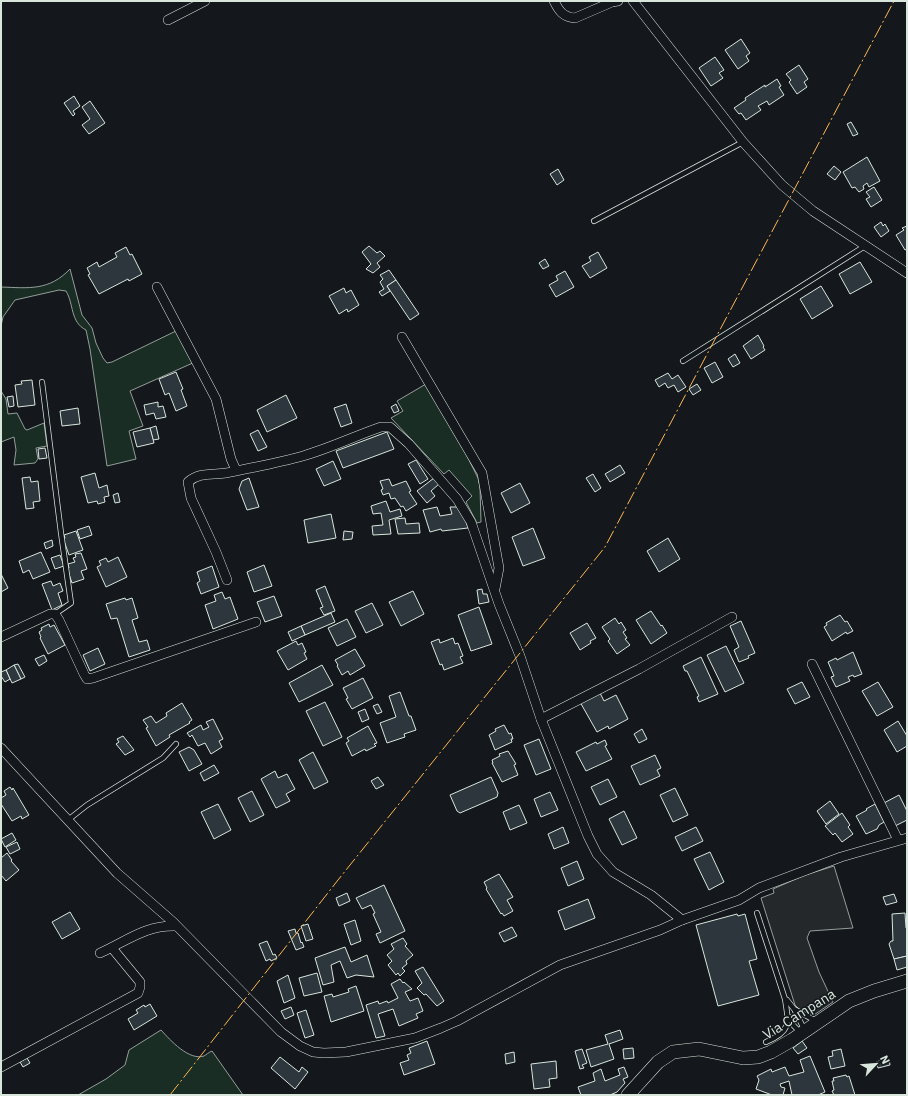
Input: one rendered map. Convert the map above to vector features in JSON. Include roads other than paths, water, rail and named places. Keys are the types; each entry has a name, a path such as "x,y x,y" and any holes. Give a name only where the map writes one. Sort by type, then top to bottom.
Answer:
{"main road":[{"name":"Via Campana","path":"628,1095 658,1062 673,1052 699,1049 743,1058 758,1057 771,1052 850,1001 874,991 907,981"}],"street":[{"path":"168,20 205,1"},
{"path":"554,1 563,15 569,18 575,18 612,2 618,1"},
{"path":"633,1 743,142 782,185 814,211 907,273"},
{"path":"156,287 216,399 231,459 236,470"},
{"path":"402,337 482,473 499,568 495,591"},
{"path":"227,580 216,552 190,498 188,482 194,477 202,475 226,473 253,468 304,456 381,427 390,427 409,444 457,499 472,522 541,719 570,793 597,854 613,872 651,895 682,920"},
{"path":"1,637 50,614 55,614 87,679 256,622"},
{"path":"541,719 639,669 732,617"},
{"path":"1,748 117,872 176,926 281,1032 300,1046 313,1052 346,1052 415,1038 441,1028 508,994 560,965 660,930 682,920 739,900 759,888 841,857 903,839 812,664"},
{"path":"100,953 149,929 164,926 176,926"},
{"path":"1,1067 138,993 140,982 112,948"}],"lane":[{"path":"594,221 743,142"},
{"path":"683,361 865,246"},
{"path":"42,382 71,603 55,614"},
{"path":"68,820 87,805 163,758 176,744"},
{"path":"757,912 786,999 788,1024 783,1032 774,1039 766,1042"},
{"path":"786,999 794,1009 803,1032"},
{"path":"794,1009 818,1022"},
{"path":"787,1014 794,1026 803,1032"}]}
